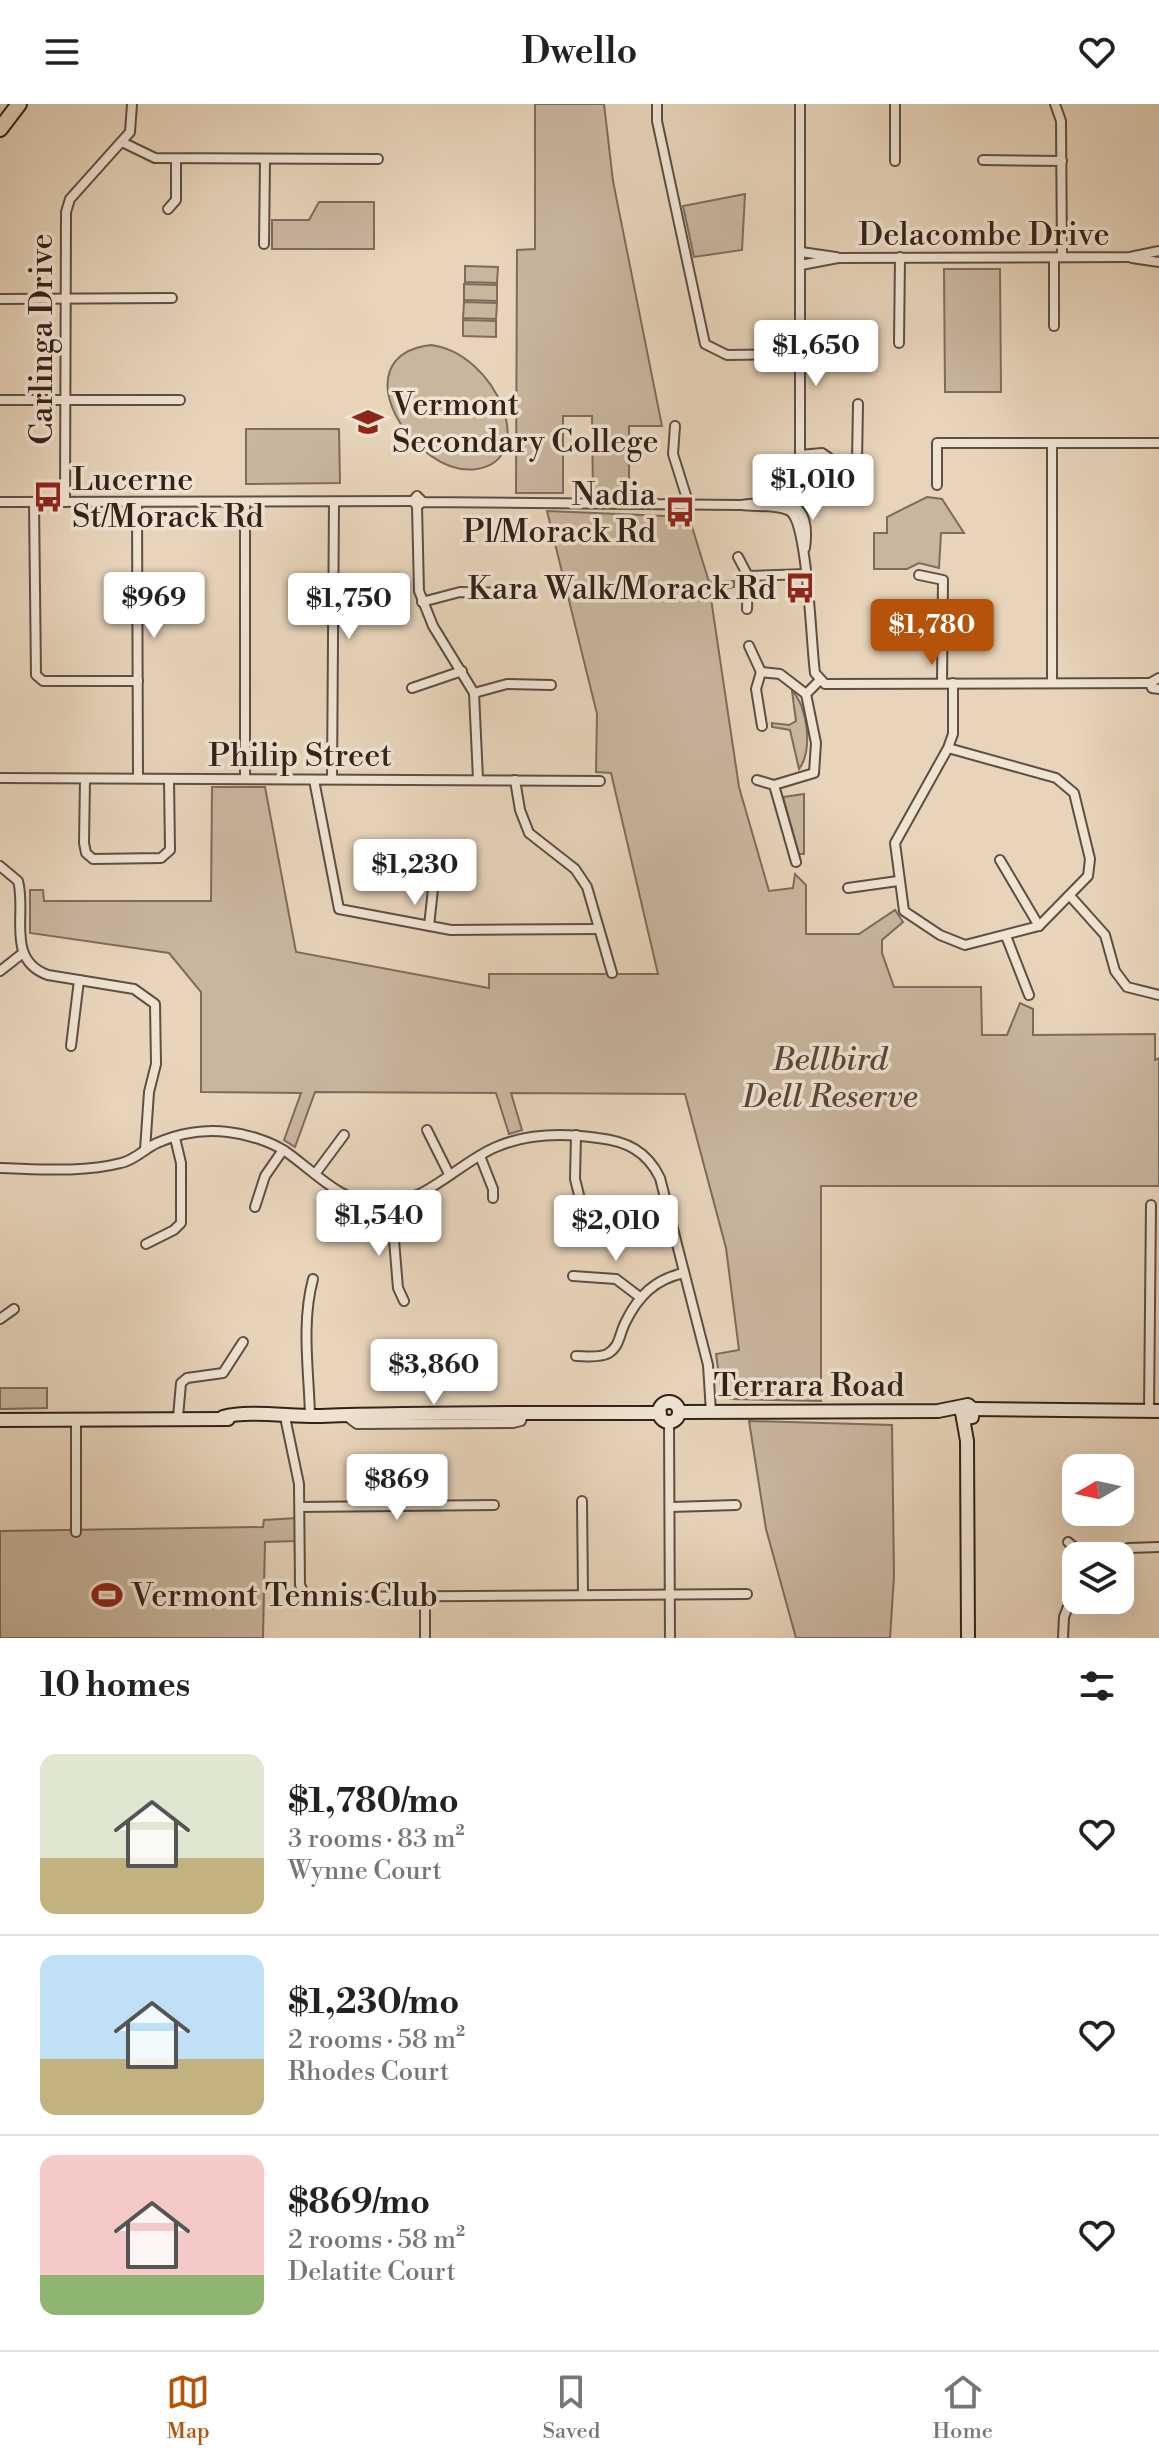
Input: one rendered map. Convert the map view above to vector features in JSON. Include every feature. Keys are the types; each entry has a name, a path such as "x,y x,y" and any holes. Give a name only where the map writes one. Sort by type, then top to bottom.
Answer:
{"main road":[{"path":"0,129 19,104"},
{"name":"Terrara Road","path":"664,1417 662,1406 669,1402 675,1404 679,1412 938,1411 967,1414 1154,1411"},
{"path":"0,1420 285,1417 426,1411 664,1417"},
{"path":"967,1414 968,1638"}],"street":[{"name":"Carlinga Drive","path":"65,502 66,212 70,199 122,142 132,125 132,104"},
{"path":"657,104 657,121 700,335 705,344 727,355 800,354"},
{"path":"800,104 800,455 799,495 792,509 804,553 814,665 819,681 825,684 1155,680 1152,688 1159,689"},
{"path":"895,104 895,161"},
{"path":"1054,326 1062,161 1061,121 1055,104"},
{"path":"122,142 144,155 176,159 378,159"},
{"path":"168,209 176,200 176,159"},
{"path":"264,244 265,160"},
{"path":"983,160 1062,161"},
{"name":"Delacombe Drive","path":"1130,257 1159,251"},
{"name":"Delacombe Drive","path":"801,252 838,258"},
{"path":"899,343 900,257"},
{"name":"Delacombe Drive","path":"801,265 838,258 900,257 1130,257 1159,262"},
{"path":"0,299 172,298"},
{"path":"0,400 180,400"},
{"path":"800,455 822,453 839,465 857,462 858,404"},
{"path":"675,426 673,454 689,505"},
{"path":"937,485 937,443 1159,443"},
{"path":"1052,445 1052,683"},
{"path":"0,502 742,505 792,509"},
{"path":"34,502 34,669 39,679 138,681"},
{"path":"137,502 138,778"},
{"path":"245,502 245,779"},
{"path":"332,779 334,502"},
{"path":"418,503 418,579 422,602 474,693 478,779"},
{"path":"738,557 748,576 747,609"},
{"path":"748,576 806,574"},
{"path":"919,575 943,580 952,574"},
{"path":"942,683 943,580"},
{"path":"422,602 460,592 524,593"},
{"path":"749,646 761,672 756,689 762,726"},
{"path":"412,688 462,671"},
{"path":"757,780 774,785 814,773 816,743 806,694 780,674 761,672"},
{"path":"806,694 819,681"},
{"path":"948,748 1056,778 1074,793 1090,868 1085,883 1039,926 975,943 955,943 910,918 901,902 895,843 948,748 953,734 953,683"},
{"path":"474,693 507,684 551,685"},
{"name":"Philip Street","path":"0,778 600,781"},
{"path":"85,779 84,843 86,853 93,859 161,858 170,850 169,779"},
{"path":"314,780 339,909 451,930 599,929"},
{"path":"515,780 520,810 529,833 581,877 612,973"},
{"path":"774,785 796,862"},
{"path":"1000,860 1039,926"},
{"path":"0,866 11,873 19,886 23,953 42,973 134,989 155,1004 156,1064 146,1120 145,1150"},
{"path":"429,869 434,880 429,926"},
{"path":"848,888 898,881"},
{"path":"1071,897 1105,935 1115,971 1127,987 1159,995"},
{"path":"1006,936 1029,995"},
{"path":"0,971 23,953"},
{"path":"71,1046 79,980"},
{"path":"146,1120 150,1132 172,1138"},
{"path":"427,1130 449,1174"},
{"path":"0,1168 105,1166 132,1160 145,1150 172,1138 205,1131 228,1132 283,1150 354,1199 391,1204 422,1192 480,1156 516,1141 576,1135 618,1140 646,1156 660,1178 708,1365 711,1412"},
{"path":"315,1174 344,1135"},
{"path":"576,1135 575,1179 579,1195"},
{"path":"146,1244 174,1230 181,1223 181,1163 172,1138"},
{"path":"255,1207 265,1176 283,1150"},
{"path":"480,1156 493,1189 493,1198"},
{"path":"391,1204 398,1288 404,1301"},
{"path":"1151,1205 1148,1224 1154,1411"},
{"path":"576,1356 605,1356 618,1345 624,1323 641,1298 660,1279 684,1273"},
{"path":"573,1276 616,1279 641,1298"},
{"path":"310,1416 307,1299 313,1279"},
{"path":"0,1319 14,1309"},
{"path":"178,1417 181,1383 187,1378 223,1373 243,1342"},
{"path":"285,1417 300,1507 300,1585 305,1595 747,1594"},
{"path":"664,1417 671,1507 670,1638"},
{"path":"76,1419 76,1532"},
{"path":"582,1501 583,1593"},
{"path":"300,1507 494,1505"},
{"path":"671,1507 736,1505"},
{"path":"1134,1548 1159,1547"},
{"path":"425,1597 425,1638"},
{"path":"1063,1638 1065,1614"}],"green space":[{"path":"535,104 604,104 613,181 662,426 629,426 629,494 593,493 592,416 563,416 563,493 516,493 517,250 535,249"},
{"path":"745,194 742,250 694,257 683,206"},
{"path":"319,202 374,202 374,249 272,249 272,220 309,220"},
{"path":"465,266 498,267 497,283 465,282"},
{"path":"944,269 1000,269 1001,392 945,392"},
{"path":"464,284 497,285 497,301 464,300"},
{"path":"464,302 497,303 496,319 463,318"},
{"path":"463,320 496,321 496,337 463,336"},
{"path":"431,345 454,352 474,366 491,385 502,406 507,427 506,447 496,461 477,469 453,467 430,455 410,437 396,415 388,392 390,370 404,354"},
{"path":"246,429 339,429 340,483 246,484"},
{"path":"927,497 942,499 964,533 941,533 939,568 919,563 907,569 874,569 874,533 887,533 887,517"},
{"name":"Bellbird Dell Reserve","path":"547,511 689,517 709,582 734,581 734,587 710,592 739,787 769,891 793,888 795,874 806,885 806,934 859,934 895,910 903,922 882,940 882,953 894,987 981,987 982,1035 1007,1035 1020,1003 1033,1009 1033,1035 1155,1034 1155,1060 1159,1058 1159,1186 821,1186 821,1401 730,1399 721,1390 716,1354 739,1350 726,1248 685,1094 511,1093 522,1130 509,1134 496,1093 315,1092 295,1147 284,1140 301,1093 201,1092 201,992 169,953 30,933 30,890 43,890 44,901 211,901 212,787 265,787 296,952 489,988 489,974 658,974 611,773 596,772 597,714"},
{"path":"792,691 802,707 807,729 806,752 799,769 790,730 772,727 772,723 789,725 796,721"},
{"path":"804,794 804,854 799,854 783,797"},
{"path":"0,1388 47,1388 47,1408 0,1409"},
{"path":"749,1421 892,1425 894,1576 890,1638 796,1638 766,1529"},
{"path":"297,1518 295,1541 265,1542 263,1638 0,1638 0,1531 263,1527 264,1520"}],"place":[{"name":"Vermont Secondary College","path":"368,422"},
{"name":"Lucerne St/Morack Rd","path":"48,497"},
{"name":"Nadia Pl/Morack Rd","path":"680,512"},
{"name":"Kara Walk/Morack Rd","path":"800,588"},
{"name":"Vermont Tennis Club","path":"107,1595"}]}
